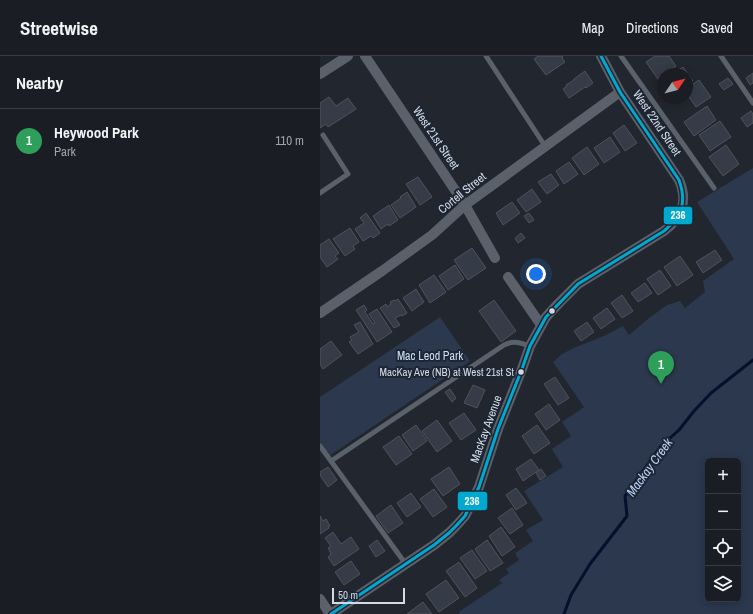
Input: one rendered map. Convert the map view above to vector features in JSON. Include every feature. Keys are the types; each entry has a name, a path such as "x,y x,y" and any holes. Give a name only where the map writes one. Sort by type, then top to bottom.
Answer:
{"street":[{"path":"320,74 348,56"},
{"name":"West 21st Street","path":"365,56 465,205 495,258"},
{"name":"West 22nd Street","path":"601,56 620,92 679,180 684,197 682,207"},
{"name":"Cortell Street","path":"320,313 432,235 465,205 620,92"},
{"name":"MacKay Avenue","path":"331,614 434,545 449,533 464,516 479,487 498,429 530,346 546,317 578,284 670,226 679,215 682,207"},
{"path":"508,277 541,325"},
{"path":"320,599 331,614"}],"lane":[{"path":"486,56 545,146"},
{"path":"620,56 714,188"},
{"path":"721,56 753,103"},
{"path":"320,193 348,174 323,136"},
{"path":"331,461 504,344 517,342 530,346"},
{"path":"320,446 405,564"}],"green space":[{"path":"753,168 753,614 459,614 460,611 502,583 499,580 509,573 506,569 519,560 515,553 533,541 526,530 543,520 524,491 563,467 552,449 571,436 562,422 584,407 553,362 562,354 623,326 629,335 667,305 680,301 685,308 705,292 703,281 734,259 697,202"},
{"name":"Mac Leod Park","path":"440,317 470,361 329,456 320,442 320,397"}],"building":[{"path":"538,56 562,56 565,62 546,75 534,59"},
{"path":"655,56 669,56 676,66 674,68 657,68 657,78 646,62"},
{"path":"585,71 593,83 569,98 563,89"},
{"path":"753,73 753,83 750,85 746,78"},
{"path":"728,78 733,84 724,90 719,84"},
{"path":"699,80 711,97 696,107 693,103 693,84"},
{"path":"329,97 336,106 348,98 356,109 328,127 326,124 320,128 320,103"},
{"path":"707,106 716,120 694,136 684,122"},
{"path":"751,111 753,114 753,123 747,127 741,118"},
{"path":"720,121 731,137 710,151 699,135"},
{"path":"624,125 637,143 625,151 613,133"},
{"path":"610,137 620,152 604,163 594,148"},
{"path":"726,145 739,164 723,176 709,157"},
{"path":"587,147 599,164 584,175 572,158"},
{"path":"569,162 578,174 564,184 556,171"},
{"path":"551,174 559,185 547,194 538,182"},
{"path":"418,177 432,197 420,205 406,184"},
{"path":"532,189 541,202 526,212 517,200"},
{"path":"407,192 416,207 400,218 391,205"},
{"path":"512,202 520,213 503,225 496,213"},
{"path":"389,205 398,220 381,229 373,216"},
{"path":"366,213 380,233 373,238 371,236 363,241 355,229 364,223 360,218"},
{"path":"529,213 534,220 529,223 524,216"},
{"path":"350,228 359,242 353,246 355,249 345,256 333,239"},
{"path":"521,233 525,238 518,243 515,238"},
{"path":"329,239 339,253 335,256 338,259 327,267 320,257 320,245"},
{"path":"472,248 486,268 468,280 454,260"},
{"path":"715,250 722,260 703,273 696,262"},
{"path":"680,256 693,275 677,286 664,267"},
{"path":"455,265 464,279 448,290 439,276"},
{"path":"660,270 671,286 658,295 647,279"},
{"path":"434,275 446,292 430,303 419,285"},
{"path":"645,283 652,293 638,302 631,293"},
{"path":"416,289 424,302 412,311 403,298"},
{"path":"622,295 633,311 622,318 611,303"},
{"path":"398,299 407,313 395,318 400,325 394,328 380,308 386,304 387,307 391,304 390,302"},
{"path":"494,300 516,331 501,342 479,311"},
{"path":"364,305 367,310 365,312 373,324 375,323 369,314 377,309 392,332 377,342 356,310"},
{"path":"607,308 615,319 601,329 593,318"},
{"path":"360,322 373,344 358,354 349,342 352,340 350,337 359,332 354,325"},
{"path":"587,322 594,332 581,341 574,331"},
{"path":"331,341 342,355 323,369 320,364 320,349"},
{"path":"555,377 569,398 558,405 544,384"},
{"path":"473,385 485,390 477,408 464,403"},
{"path":"450,389 456,398 452,402 445,392"},
{"path":"549,404 560,420 546,430 535,414"},
{"path":"464,413 476,430 461,440 449,423"},
{"path":"437,420 452,441 437,452 422,431"},
{"path":"416,425 427,441 413,451 402,435"},
{"path":"537,425 550,443 534,454 522,436"},
{"path":"399,436 412,454 396,465 383,447"},
{"path":"531,459 539,470 523,481 516,469"},
{"path":"328,467 337,480 328,487 320,475 320,472"},
{"path":"449,467 460,484 443,496 431,479"},
{"path":"541,469 546,476 540,480 536,473"},
{"path":"516,488 527,503 516,510 506,495"},
{"path":"434,489 447,507 433,517 420,499"},
{"path":"411,493 421,507 407,517 397,503"},
{"path":"391,505 403,523 388,533 376,516"},
{"path":"512,508 523,525 510,534 498,518"},
{"path":"320,516 323,521 326,519 330,526 320,534"},
{"path":"501,527 515,547 502,556 489,536"},
{"path":"333,532 341,544 351,537 359,549 334,566 328,557 331,554 328,548 331,546 325,538"},
{"path":"377,540 385,551 376,557 369,546"},
{"path":"487,540 503,563 490,571 475,549"},
{"path":"472,550 487,571 475,579 460,558"},
{"path":"351,561 360,574 344,585 335,572"},
{"path":"459,562 477,588 465,597 446,571"},
{"path":"446,580 459,598 439,612 426,594"},
{"path":"423,602 432,614 407,614"}],"waterway":[{"name":"Mackay Creek","path":"564,614 571,595 590,564 627,516 625,496 661,446 679,430 711,393 753,360"}],"transit line":[{"name":"236","path":"331,614 434,545 449,533 465,516 479,487 498,429 530,346 546,317 578,284 664,231 679,214 683,202 683,195 679,180 620,92 601,56"}],"place":[{"name":"MacKay Ave (NB) at West 21st St","path":"521,372"},
{"name":"Heywood Park","path":"661,384"}]}
